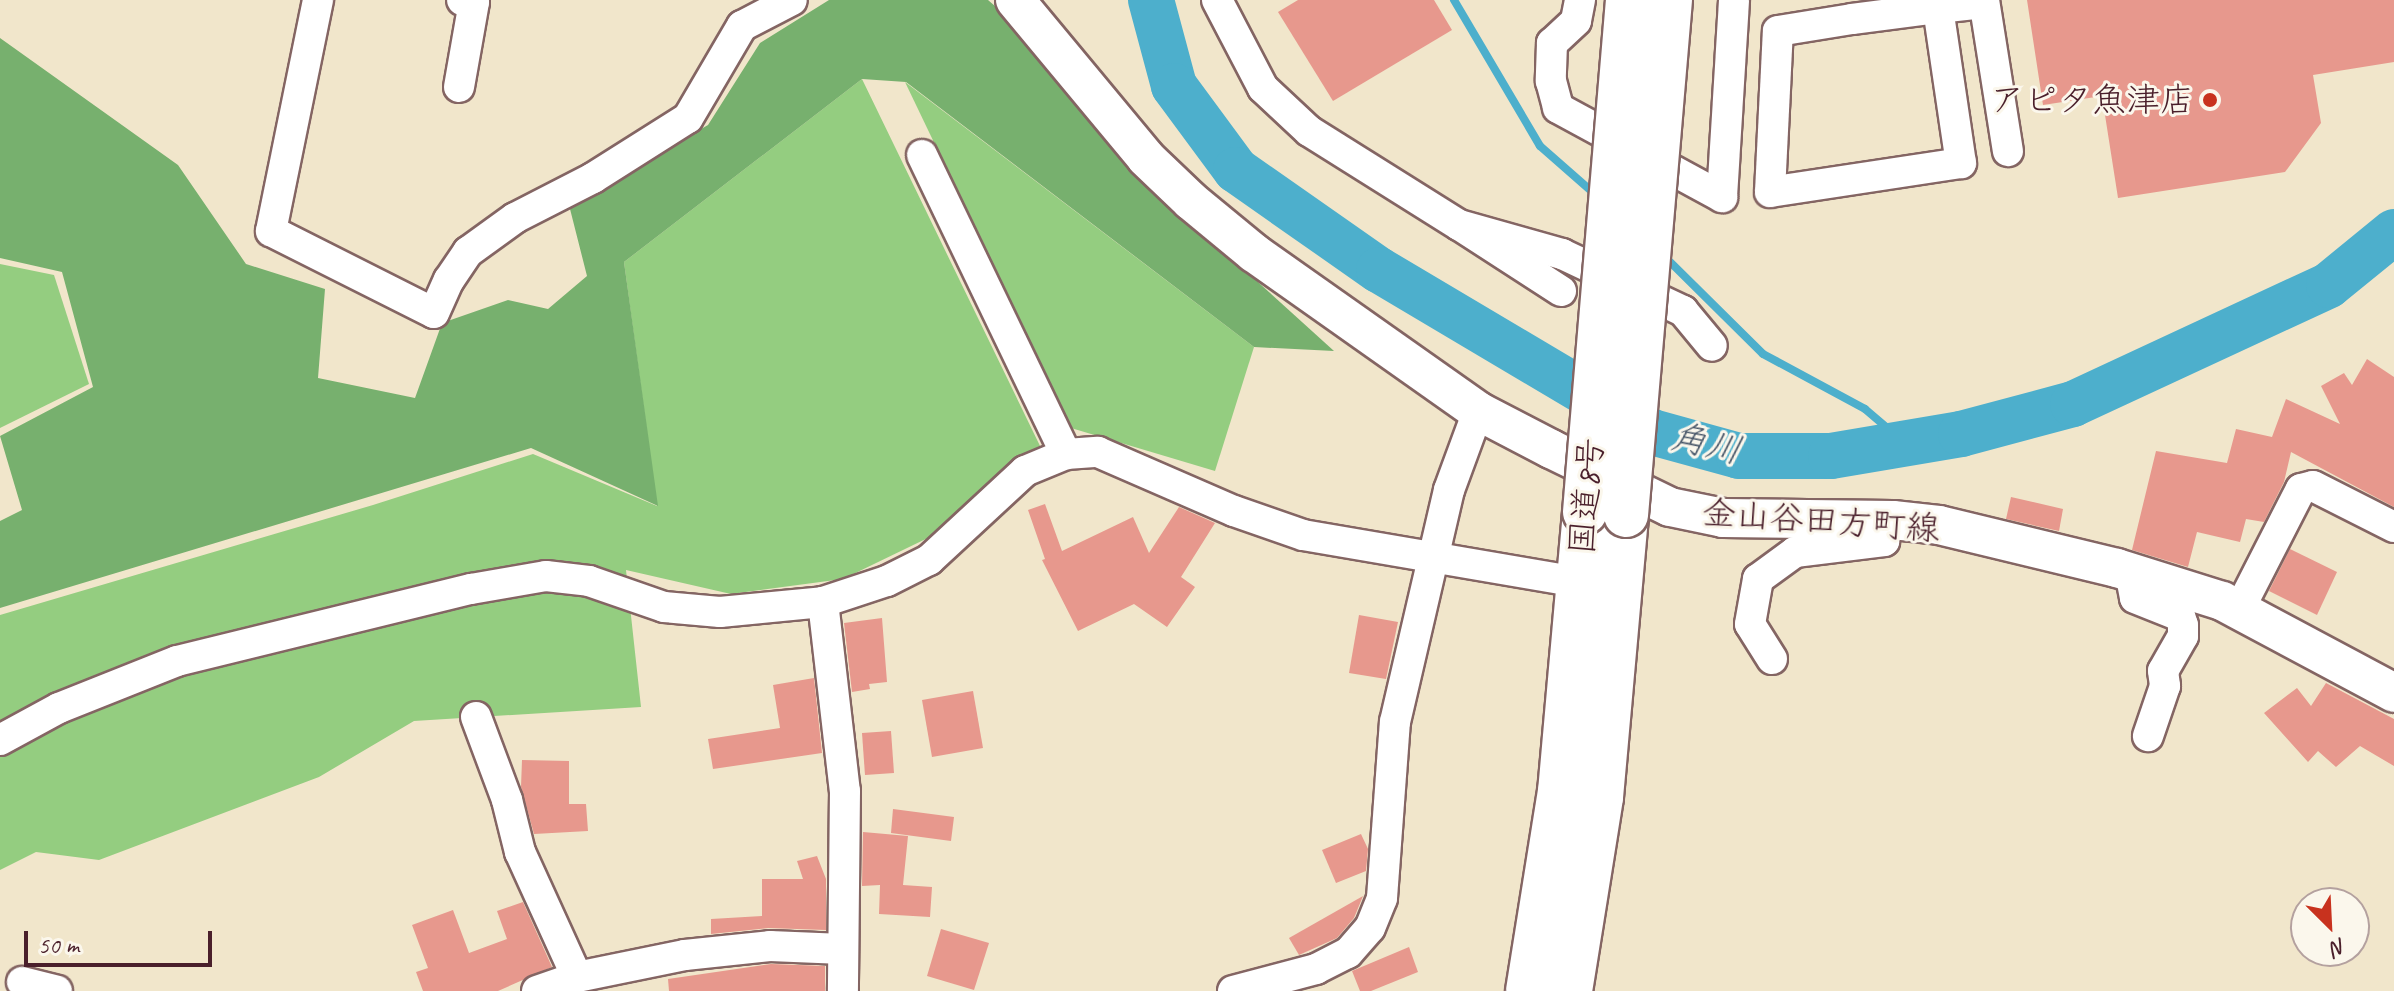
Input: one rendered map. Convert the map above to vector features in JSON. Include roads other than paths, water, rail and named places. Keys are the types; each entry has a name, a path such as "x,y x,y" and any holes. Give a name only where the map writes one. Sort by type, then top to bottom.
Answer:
{"highway":[{"name":"国道8号","path":"1570,991 1601,797 1605,513 1628,0"},
{"name":"国道8号","path":"1528,991 1560,792 1579,582 1605,513 1670,0"}],"main road":[{"name":"金山谷田方町線","path":"1015,0 1146,158 1191,201 1254,253 1478,411 1670,507 1723,518 1886,520 1939,525 2130,572 2239,610 2394,693"}],"street":[{"path":"318,0 271,231 434,313 449,280 468,252 515,218 593,178 688,118 742,26 792,0"},
{"path":"1217,0 1263,88 1309,131 1561,291"},
{"path":"1580,0 1576,21 1552,43 1551,81 1558,108 1722,197 1734,0"},
{"path":"459,87 470,1"},
{"path":"1938,8 1961,163 1770,192 1778,31 1851,9 1938,8 1984,1 2008,151"},
{"path":"922,155 1066,454"},
{"path":"1459,225 1562,254 1683,311 1712,346"},
{"path":"1233,991 1292,984 1348,953 1370,928 1382,898 1395,722 1449,490 1478,411"},
{"path":"0,740 59,708 177,661 471,589 546,576 589,581 664,607 720,612 823,602 887,581 929,560 1025,471 1066,454 1098,452 1234,511 1303,535 1579,582"},
{"path":"2239,610 2301,489 2313,486 2394,527"},
{"path":"1772,659 1750,624 1750,606 1758,579 1771,566 1795,552 1884,541 1886,520"},
{"path":"2130,572 2135,598 2180,616 2183,625 2183,636 2163,671 2165,686 2148,736"},
{"path":"823,602 845,791 843,991"},
{"path":"476,717 507,800 520,852 577,977"},
{"path":"537,991 577,977 685,955 770,946 843,949"},
{"path":"22,982 57,991"}],"waterway":[{"name":"角川","path":"1151,0 1174,86 1236,170 1379,270 1652,432 1739,456 1831,456 1961,434 2073,404 2329,285 2394,232"},
{"path":"1454,0 1540,146 1598,197"},
{"path":"1662,254 1763,354 1865,409 1906,444"}],"place":[{"name":"アピタ魚津店","path":"2210,100"}]}
